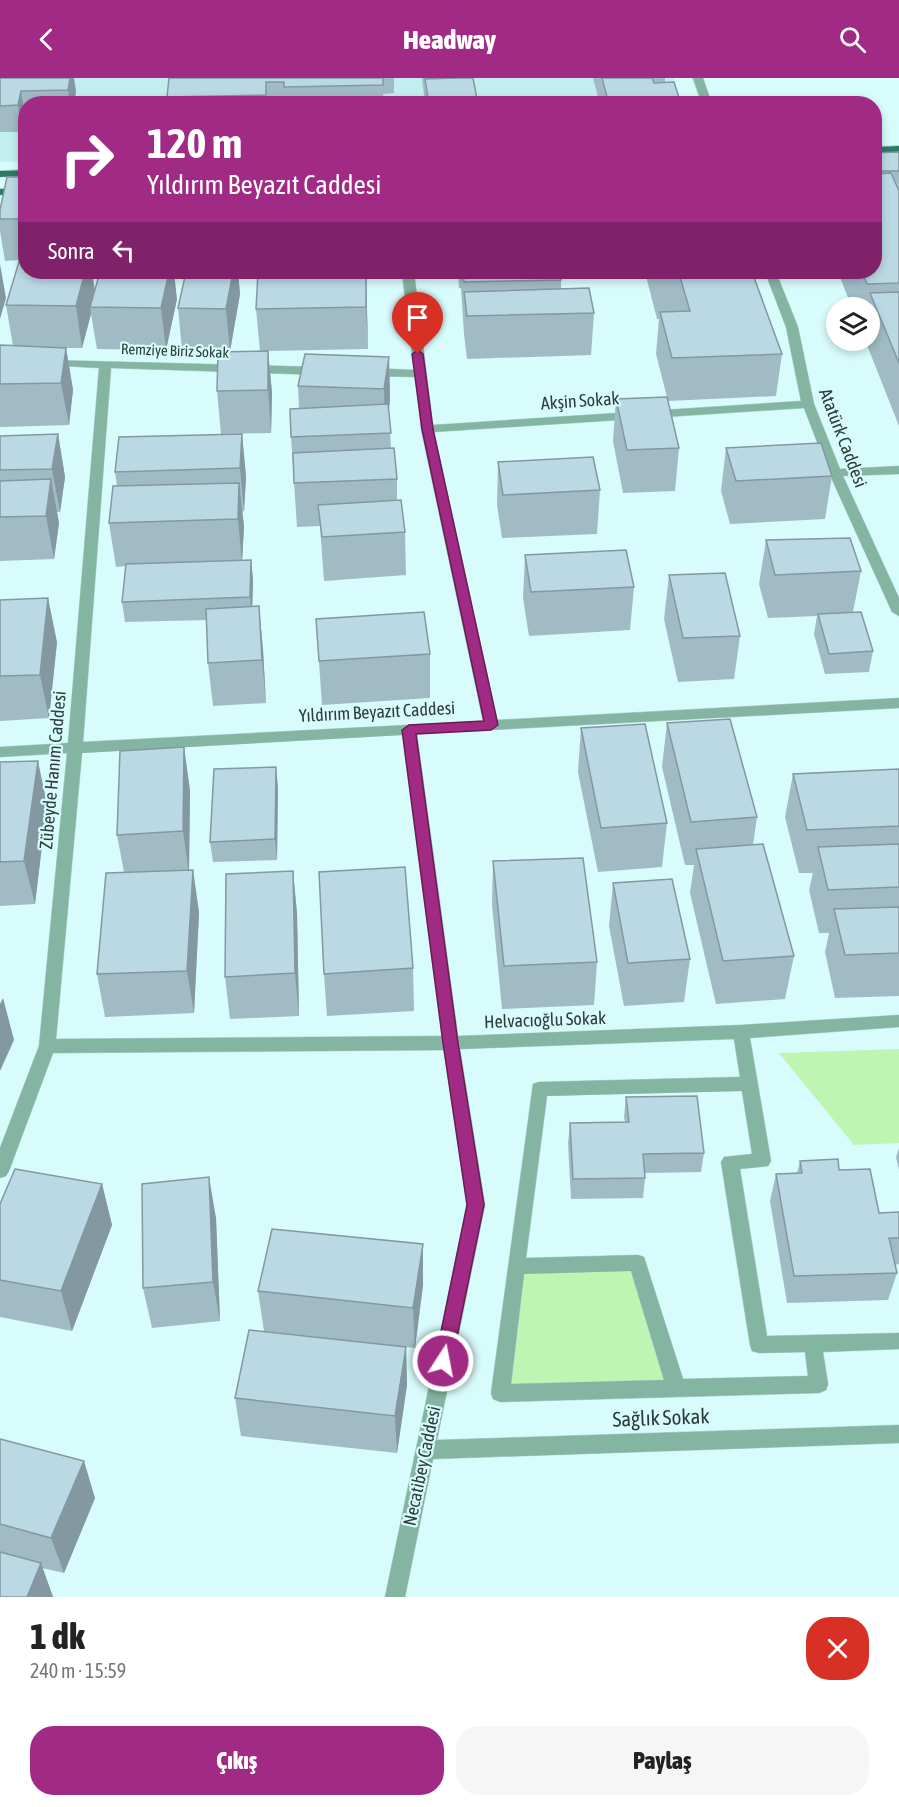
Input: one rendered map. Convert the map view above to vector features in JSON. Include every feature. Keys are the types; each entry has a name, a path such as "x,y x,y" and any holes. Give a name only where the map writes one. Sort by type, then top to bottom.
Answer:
{"main road":[{"path":"882,150 899,149"},
{"path":"0,174 18,173"},
{"path":"0,192 18,191"}],"street":[{"path":"698,78 704,96"},
{"path":"409,279 427,429 491,725"},
{"name":"Atatürk Caddesi","path":"774,279 792,327 808,404 835,473 899,612"},
{"name":"Remziye Biriz Sokak","path":"35,362 338,372"},
{"name":"Zübeyde Hanım Caddesi","path":"0,1170 47,1046 75,747 105,364"},
{"path":"362,372 420,374"},
{"name":"Akşin Sokak","path":"427,429 808,404"},
{"path":"835,473 899,470"},
{"name":"Yıldırım Beyazıt Caddesi","path":"0,752 899,703"},
{"name":"Necatibey Caddesi","path":"395,1597 476,1205 451,1043 409,730"},
{"name":"Helvacıoğlu Sokak","path":"47,1046 451,1043 741,1032 899,1021"},
{"path":"741,1032 762,1161 730,1162 759,1345 899,1341"},
{"path":"750,1084 539,1089 500,1394 819,1384 813,1344"},
{"path":"517,1266 638,1263 676,1388"},
{"name":"Sağlık Sokak","path":"425,1450 899,1434"}],"shaded area":[{"path":"0,78 674,78 679,96 18,96 18,161 0,162"}],"green space":[{"path":"899,1049 899,1143 854,1145 779,1053"},
{"path":"638,1263 676,1388 500,1393 517,1266"}],"building":[{"path":"0,78 70,78 68,90 21,91 18,96 18,105 0,106"},
{"path":"169,78 383,78 383,85 284,87 284,82 266,82 266,95 167,96"},
{"path":"473,78 476,96 428,96 425,79"},
{"path":"602,78 652,78 654,83 674,82 678,96 607,96"},
{"path":"899,152 899,171 882,171 882,153"},
{"path":"891,173 899,191 899,283 867,284 865,279 882,279 882,174"},
{"path":"7,177 18,177 18,219 0,219"},
{"path":"18,265 18,279 83,279 76,306 6,305"},
{"path":"98,279 167,279 161,308 90,307"},
{"path":"184,279 232,279 226,309 178,308"},
{"path":"258,279 366,279 366,307 256,309"},
{"path":"464,279 561,280 464,282"},
{"path":"681,279 755,279 782,354 672,358 660,312 690,311"},
{"path":"589,288 594,313 467,316 464,292"},
{"path":"899,292 899,363 880,317 880,297 872,297 870,293"},
{"path":"0,345 66,348 61,383 0,384"},
{"path":"268,351 268,390 217,391 218,352"},
{"path":"305,354 389,357 384,389 298,386"},
{"path":"667,397 679,448 627,450 616,399"},
{"path":"388,404 391,433 291,437 290,409"},
{"path":"58,434 52,469 0,470 0,436"},
{"path":"242,434 240,468 115,472 119,437"},
{"path":"821,443 832,476 736,481 726,448"},
{"path":"394,448 397,479 294,483 293,453"},
{"path":"593,457 600,490 503,495 498,462"},
{"path":"51,479 46,516 0,517 0,481"},
{"path":"239,483 238,519 109,523 113,486"},
{"path":"401,500 405,532 322,537 318,505"},
{"path":"850,538 861,571 775,575 766,540"},
{"path":"626,550 634,587 531,592 525,555"},
{"path":"251,560 250,597 122,602 126,564"},
{"path":"725,573 740,636 683,638 669,575"},
{"path":"48,598 40,675 0,676 0,600"},
{"path":"259,606 262,660 208,663 206,609"},
{"path":"424,612 430,654 319,661 316,619"},
{"path":"861,612 873,651 829,654 818,614"},
{"path":"730,719 757,817 691,822 667,723"},
{"path":"645,724 667,823 601,828 581,728"},
{"path":"184,747 183,831 117,835 120,751"},
{"path":"38,761 24,861 0,862 0,762"},
{"path":"276,767 275,839 210,842 214,769"},
{"path":"899,769 899,826 807,830 793,774"},
{"path":"763,844 794,956 723,961 696,849"},
{"path":"899,844 899,887 828,890 818,847"},
{"path":"583,858 597,962 504,966 493,861"},
{"path":"405,867 413,968 324,974 319,872"},
{"path":"193,870 187,971 97,974 106,873"},
{"path":"293,871 295,973 225,977 226,874"},
{"path":"672,879 690,959 628,963 613,883"},
{"path":"899,907 899,953 845,955 834,909"},
{"path":"697,1096 704,1153 643,1154 645,1178 573,1179 570,1123 629,1122 626,1097"},
{"path":"838,1159 839,1170 870,1169 879,1213 899,1212 899,1238 889,1238 897,1273 794,1276 776,1174 802,1173 800,1161"},
{"path":"15,1169 102,1184 61,1291 0,1280 0,1204"},
{"path":"209,1177 213,1282 143,1288 142,1184"},
{"path":"272,1229 423,1244 413,1308 258,1291"},
{"path":"249,1330 406,1347 395,1416 235,1398"},
{"path":"0,1439 84,1461 51,1538 0,1524"},
{"path":"0,1552 41,1563 27,1597 0,1597"}],"route":[{"path":"418,354 427,429 491,725 409,730 451,1043 476,1205 443,1361"}]}
